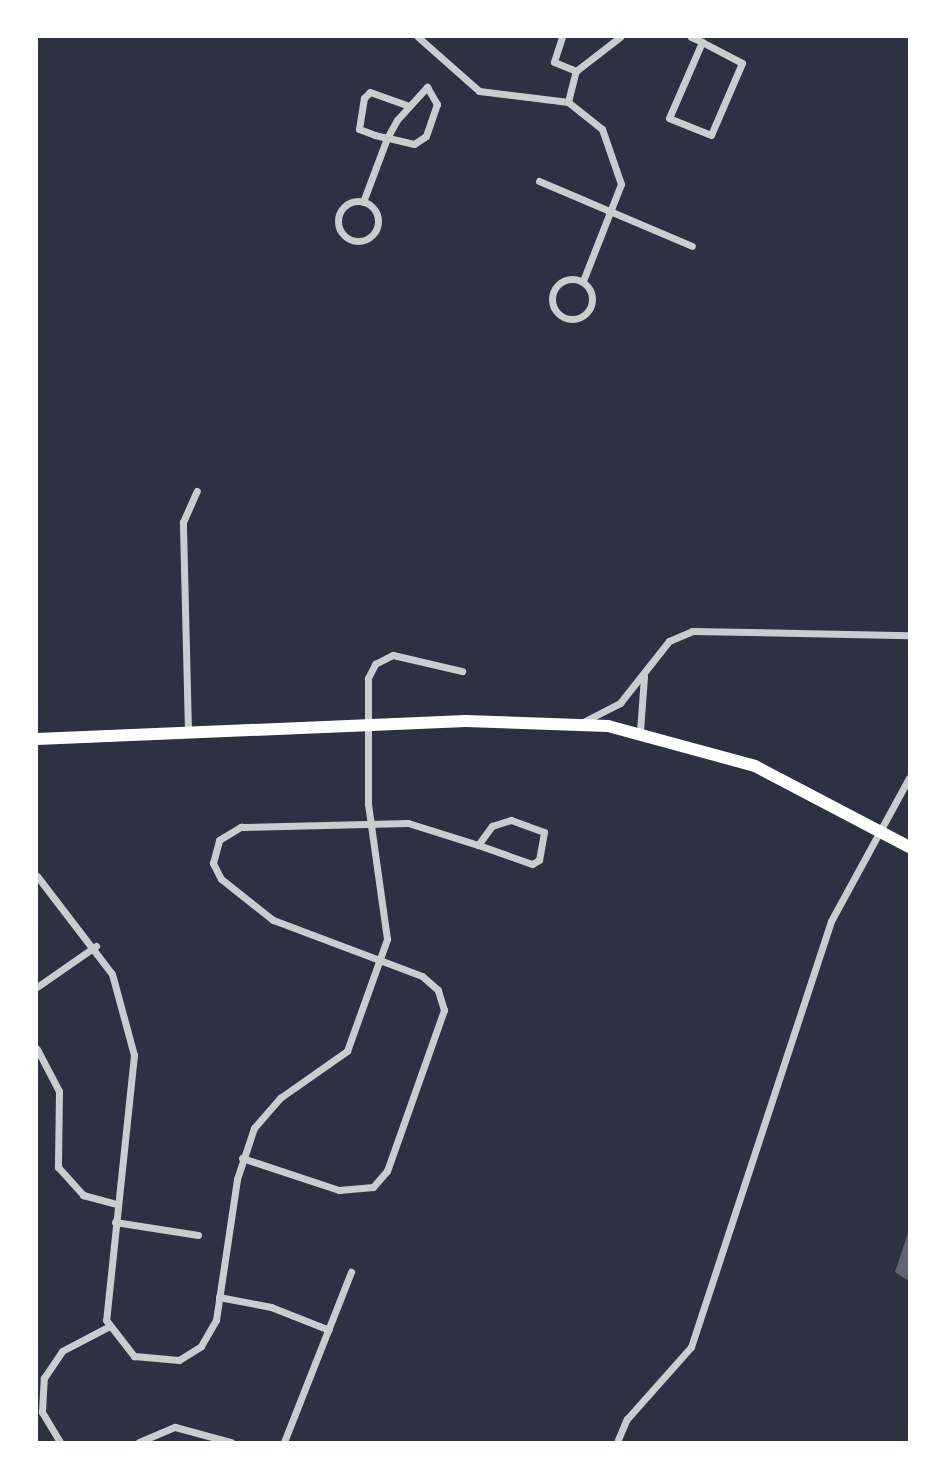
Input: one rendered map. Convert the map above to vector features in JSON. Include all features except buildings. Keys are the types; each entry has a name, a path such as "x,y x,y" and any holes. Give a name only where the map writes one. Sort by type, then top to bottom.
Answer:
{"main road":[{"path":"37,739 188,731 580,723 640,732 755,766 909,847"}],"street":[{"path":"418,37 479,92 568,102 602,129 617,156 621,184 583,281"},
{"path":"562,37 554,62 576,71"},
{"path":"568,102 576,71 620,37"},
{"path":"691,37 702,42 742,63 711,135 669,118 702,42"},
{"path":"363,202 387,138 409,106 427,87 437,104 422,141 387,138 356,126 366,94 409,106"},
{"path":"538,181 692,246"},
{"path":"347,202 363,202 379,214 371,238 363,241 341,234 337,226 347,202"},
{"path":"566,279 583,281 592,296 580,320 552,310 554,293 566,279"},
{"path":"188,731 183,522 197,491"},
{"path":"580,723 620,702 669,641 692,631 909,635"},
{"path":"37,876 96,946 124,1002 134,1055 116,1222 103,1303 108,1327 134,1356 178,1360 209,1336 219,1297 242,1158 270,1107 347,1051 381,961 386,915 371,824 364,728 375,664 393,655 462,671"},
{"path":"640,732 639,688 650,663"},
{"path":"618,1442 627,1419 691,1347 831,921 909,778"},
{"path":"242,1158 352,1193 381,1180 444,1010 432,984 381,961 273,920 221,879 214,863 219,839 241,827 426,825 478,845 532,864 546,837 505,820 478,845"},
{"path":"37,987 96,946"},
{"path":"37,1049 59,1091 58,1167 83,1195 117,1203"},
{"path":"116,1222 198,1235"},
{"path":"284,1442 351,1272"},
{"path":"219,1297 271,1307 329,1330"},
{"path":"60,1442 42,1412 44,1378 69,1344 108,1327"},
{"path":"139,1442 175,1427 231,1442"}]}
